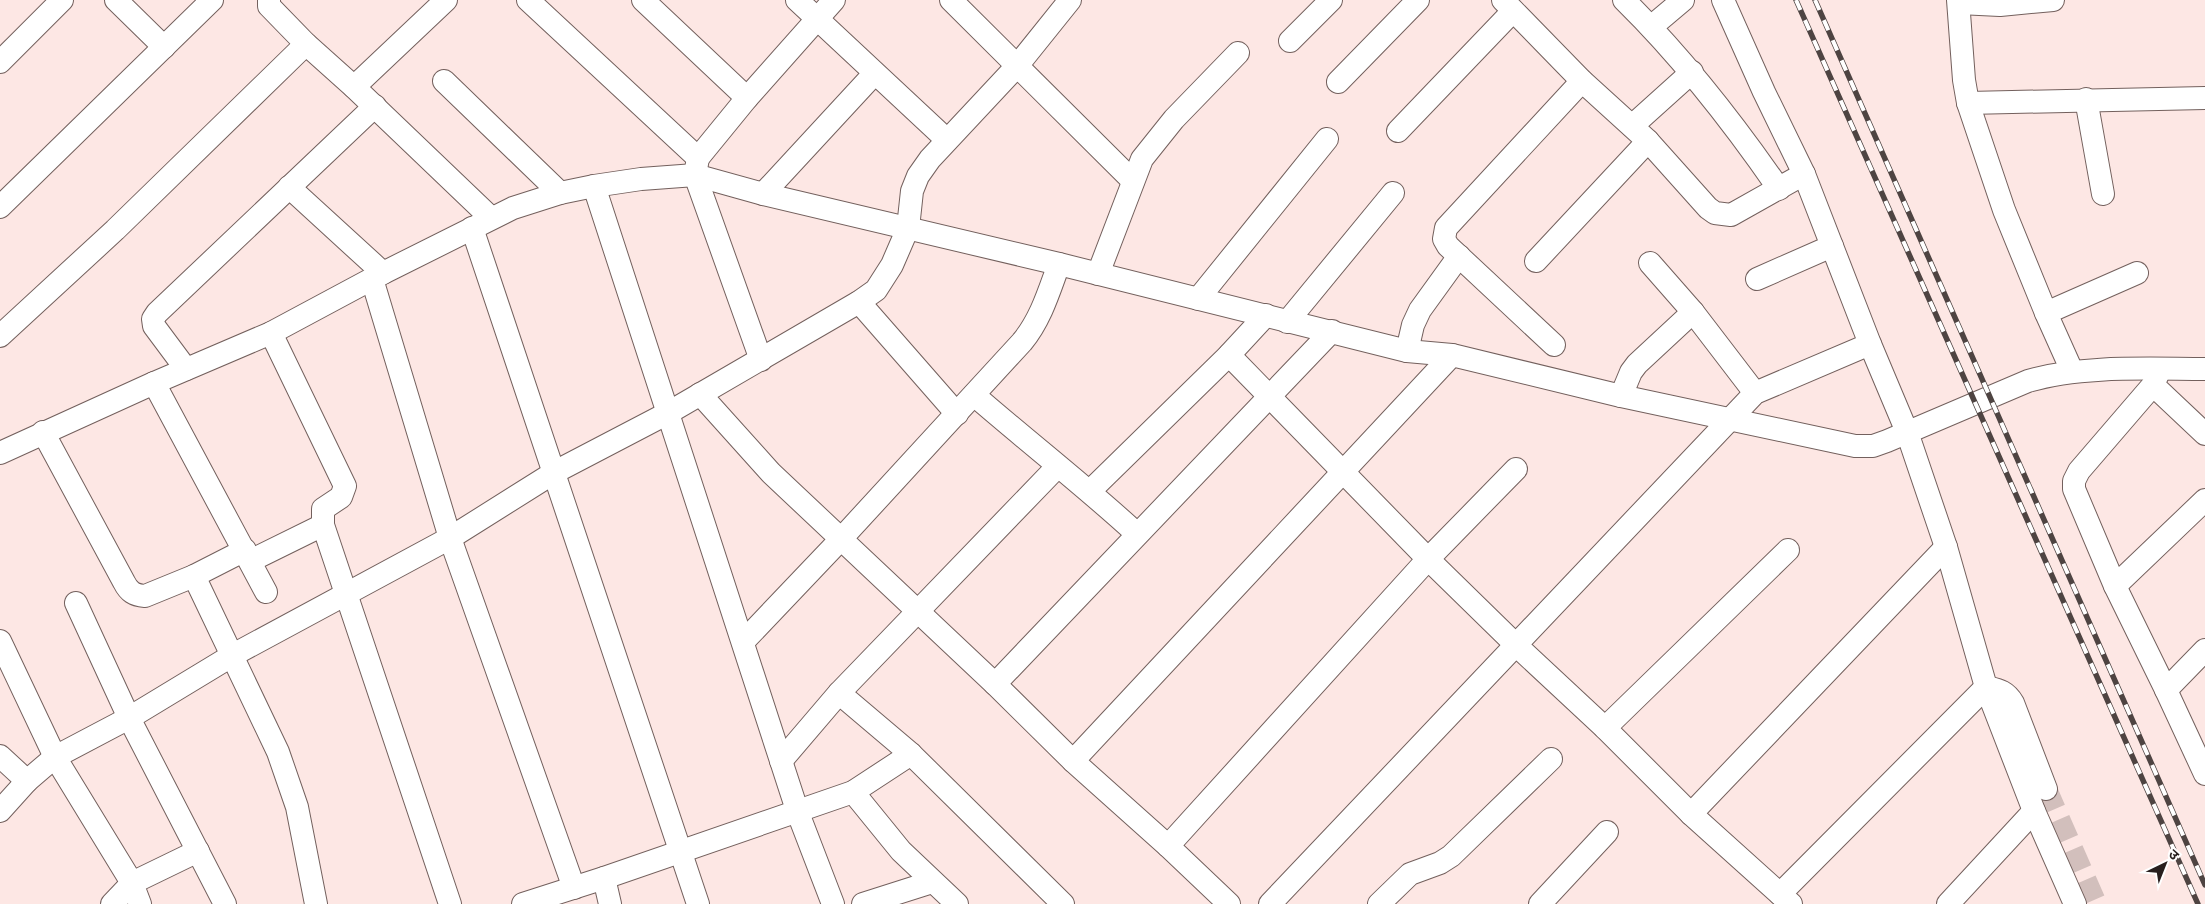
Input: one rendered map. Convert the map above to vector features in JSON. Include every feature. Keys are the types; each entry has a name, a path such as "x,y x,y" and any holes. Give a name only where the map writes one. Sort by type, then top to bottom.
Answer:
{"street":[{"path":"0,62 62,0"},
{"path":"116,0 164,47"},
{"path":"0,207 212,0"},
{"path":"269,0 269,6 306,44 375,106 482,223 555,472 679,852 698,904"},
{"path":"354,87 446,0"},
{"path":"643,0 747,98"},
{"path":"796,0 947,140"},
{"path":"0,453 43,432 271,333 378,276 513,208 594,186 641,179 697,167 747,98 834,0"},
{"path":"951,0 1133,181"},
{"path":"0,811 28,781 55,757 129,718 233,655 450,538 555,472 668,413 761,360 876,290 886,276 908,228 912,191 918,176 947,140 1017,66 1070,0"},
{"path":"1290,41 1331,0"},
{"path":"1338,82 1418,0"},
{"path":"1624,0 1692,72 1733,122 1779,189"},
{"path":"1651,27 1683,0"},
{"path":"1723,0 1764,92 1804,174 1906,432 1946,547 1986,687 2034,810 2075,904"},
{"path":"2053,0 1958,2 1964,80 1968,103 2004,210 2072,371"},
{"path":"533,2 697,167 763,194 1059,264 1407,351 1452,355 1621,396 1855,446 1873,446 2028,381 2072,371 2156,377 2205,370"},
{"path":"1398,132 1508,5 1582,81 1640,134 1708,208 1715,213 1731,215 1804,174"},
{"path":"0,336 115,230 306,44"},
{"path":"1098,274 1133,181 1152,145 1174,119 1238,53"},
{"path":"1536,261 1692,72"},
{"path":"763,194 874,74"},
{"path":"444,81 560,194"},
{"path":"1554,345 1448,246 1444,239 1446,228 1582,81"},
{"path":"1968,103 2086,99 2205,98"},
{"path":"2086,99 2103,194"},
{"path":"186,369 154,326 153,319 157,313 375,106"},
{"path":"1198,299 1327,139"},
{"path":"697,167 761,360"},
{"path":"594,186 781,761 833,904"},
{"path":"289,187 378,276 450,538 574,888"},
{"path":"1090,491 1229,355 1276,319 1393,193"},
{"path":"1756,279 1832,246"},
{"path":"1407,351 1412,325 1420,310 1459,256"},
{"path":"1650,263 1693,312 1755,393"},
{"path":"743,642 957,414 1033,328 1059,264"},
{"path":"2046,313 2136,272"},
{"path":"859,302 957,414"},
{"path":"1621,396 1631,372 1637,364 1693,312"},
{"path":"995,684 1332,331"},
{"path":"271,333 345,486 341,497 323,509 323,525 450,904"},
{"path":"1270,904 1755,393 1870,344"},
{"path":"1229,355 1428,559 1516,646 1605,728 1691,814 1786,899 1986,687"},
{"path":"1073,761 1452,355"},
{"path":"2156,377 2205,434"},
{"path":"2156,377 2079,471 2074,481 2074,489 2115,586 2205,774"},
{"path":"154,383 266,592"},
{"path":"700,394 758,460 995,684 1073,761 1168,846 1229,904"},
{"path":"974,395 1057,466 1090,491 1137,534"},
{"path":"43,432 129,590 136,596 145,596 323,525"},
{"path":"781,761 839,694 1057,466"},
{"path":"1168,846 1428,559 1516,469"},
{"path":"2115,586 2205,500"},
{"path":"1691,814 1946,547"},
{"path":"1605,728 1788,550"},
{"path":"194,576 233,655 289,780 316,904"},
{"path":"76,603 129,718 225,904"},
{"path":"0,641 55,757 132,883 140,904"},
{"path":"2166,690 2205,650"},
{"path":"1986,687 2001,690 2008,695 2013,703 2046,788"},
{"path":"839,694 911,754 1063,904"},
{"path":"523,904 853,792 911,754"},
{"path":"0,756 28,781"},
{"path":"1379,904 1410,874 1440,863 1451,856 1551,759"},
{"path":"853,792 901,851 957,904"},
{"path":"1948,904 2034,810"},
{"path":"1540,904 1607,832"},
{"path":"112,904 132,883 198,851"},
{"path":"604,878 610,904"},
{"path":"863,904 932,882"}],"tunnel":[{"path":"2046,789 2096,904"}],"railway":[{"path":"1796,0 2198,904"},
{"path":"1815,0 2205,885"}]}
